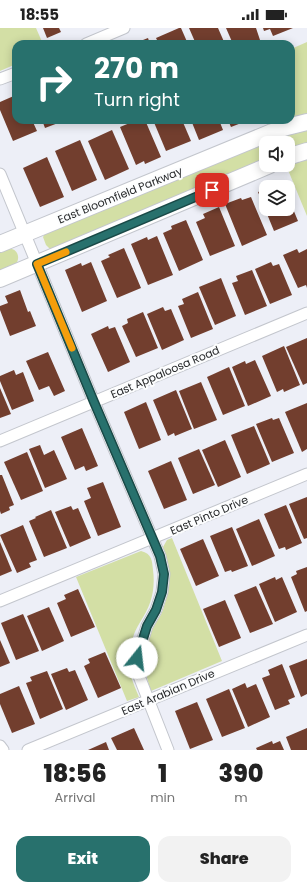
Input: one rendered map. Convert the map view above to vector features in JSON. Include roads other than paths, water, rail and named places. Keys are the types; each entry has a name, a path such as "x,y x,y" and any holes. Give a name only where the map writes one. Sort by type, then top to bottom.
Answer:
{"street":[{"path":"96,40 124,28"},
{"path":"0,79 12,74"},
{"name":"East Bloomfield Parkway","path":"0,244 287,126 307,122"},
{"path":"295,155 307,151"},
{"path":"0,279 259,170"},
{"path":"0,174 94,402 160,556 164,574 162,592 156,610 147,626 137,658 139,676 168,750"},
{"name":"East Appaloosa Road","path":"0,441 307,313"},
{"name":"East Pinto Drive","path":"0,601 307,474"},
{"name":"East Arabian Drive","path":"28,750 307,635"},
{"path":"0,746 3,750"}]}
